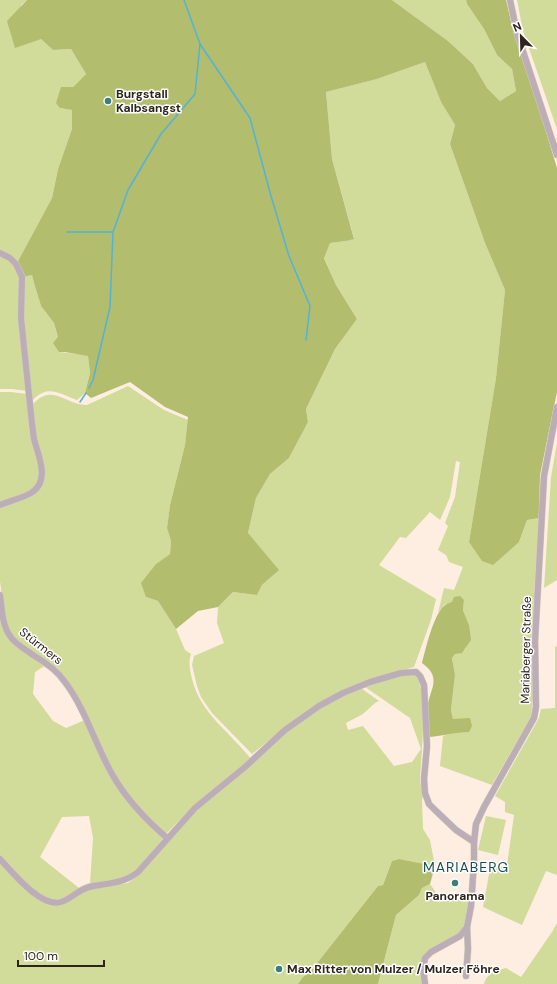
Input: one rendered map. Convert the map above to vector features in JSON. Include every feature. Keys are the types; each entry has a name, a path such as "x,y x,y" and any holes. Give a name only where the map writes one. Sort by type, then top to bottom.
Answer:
{"street":[{"path":"510,0 517,33 557,155"},
{"path":"0,254 10,258 16,264 22,277 21,318 32,424 41,464 42,476 39,485 33,492 0,505"},
{"name":"Mariaberger Straße","path":"466,976 468,949 467,927 471,906 476,824 534,718 536,707 535,641 544,476 557,407"},
{"name":"Stürmers","path":"0,595 3,620 10,637 22,648 57,672 66,683 75,697 112,774 143,817 166,838"},
{"path":"0,859 36,894 47,900 57,902 69,898 87,887 127,880 138,872 166,838 195,808 245,767 285,730 319,706 343,693 370,682 401,673 416,672 420,676 424,686 427,746 424,779 425,793 429,804 434,810 456,830 474,842"},
{"path":"425,984 423,969 425,958 430,952 460,936 467,927"}],"green space":[{"path":"0,0 27,0 21,5 41,39 53,50 71,49 86,74 73,87 60,108 72,110 72,129 58,169 52,198 17,263 0,252"},
{"path":"27,0 392,0 448,41 473,64 487,88 500,101 516,91 512,69 497,55 484,29 467,4 466,0 506,0 514,34 557,168 557,392 540,475 539,518 527,520 519,542 493,565 482,561 469,542 496,378 505,290 485,243 450,144 455,125 441,102 425,62 377,79 326,92 332,159 354,239 330,243 324,258 336,285 357,319 335,349 306,409 308,422 289,458 270,474 256,498 248,533 279,570 262,585 257,595 233,592 218,607 198,611 176,629 158,601 146,597 141,583 156,564 170,554 171,541 167,528 170,505 185,445 188,417 165,407 130,382 91,398 85,393 90,373 88,356 59,352 53,343 58,337 54,323 41,306 32,275 23,277 17,263 52,198 58,169 72,129 72,110 60,108 56,103 61,87 73,87 86,74 71,49 53,50 41,39 15,48 7,21"},
{"path":"392,0 466,0 467,4 484,29 497,55 512,69 516,91 500,101 487,88 473,64 448,41"},
{"path":"517,0 557,0 557,129 523,31"},
{"path":"425,62 441,102 455,125 450,144 485,243 505,290 496,378 469,542 519,542 527,520 539,518 531,641 533,695 531,717 492,785 440,766 443,736 456,732 469,732 453,719 451,710 455,675 452,658 455,654 462,652 466,648 469,625 463,610 464,600 444,605 438,613 444,588 454,590 463,567 449,562 446,555 438,550 448,526 445,523 455,497 460,462 456,461 450,497 440,520 430,512 406,538 400,537 379,565 436,599 431,620 414,667 369,680 284,728 252,754 212,713 201,697 192,665 194,656 224,643 217,623 218,607 233,592 257,595 262,585 273,575 248,533 256,498 270,474 289,458 308,422 306,409 335,349 357,319 336,285 324,257 330,243 346,241 354,238 332,159 326,92 377,79"},
{"path":"0,255 16,266 20,277 27,391 0,389"},
{"path":"32,275 41,306 54,323 58,337 59,352 88,355 90,373 85,393 77,400 48,391 37,396 32,401 23,317 23,277"},
{"path":"128,386 164,410 188,420 185,445 170,505 167,528 171,541 170,554 156,564 146,597 158,601 176,629 185,650 191,654 189,663 191,676 196,691 202,702 217,722 251,759 193,806 166,834 144,816 113,773 77,696 34,653 11,636 5,619 0,581 0,507 25,498 43,481 35,436 32,405 39,398 46,395 53,395 72,402 87,405"},
{"path":"0,392 27,394 30,432 38,461 39,474 36,485 29,491 0,502"},
{"path":"557,443 557,580 544,588 551,477"},
{"path":"460,596 464,600 463,610 469,625 471,640 462,653 455,654 452,658 455,675 451,710 453,719 470,718 472,726 469,732 429,737 427,711 434,680 429,669 422,663 436,617 445,605 452,602 454,597"},
{"path":"0,609 4,630 46,665 35,672 33,694 53,721 66,728 85,720 110,775 148,824 163,839 132,874 118,880 90,884 93,838 89,816 62,817 40,857 79,888 69,896 58,900 43,896 35,890 0,856"},
{"path":"555,646 557,647 557,875 546,871 522,925 483,907 490,869 507,865 514,815 505,812 505,802 495,796 539,718 541,709 555,708"},
{"path":"401,675 415,675 419,682 422,694 423,740 420,779 423,795 423,829 430,840 435,866 399,859 392,861 383,885 378,886 310,972 303,977 298,984 0,984 0,863 51,905 88,889 128,883 135,878 197,810 286,731 320,708 361,688 379,701 363,714 346,723 348,730 363,726 394,766 412,762 421,749 410,718 365,687 366,685"},
{"path":"486,816 506,820 498,855 478,850"},
{"path":"399,859 435,866 430,884 422,888 419,895 396,915 378,984 298,984 303,977 310,972 378,886 383,885 392,861"},
{"path":"430,884 437,894 469,901 466,919 461,931 458,935 433,948 424,956 420,967 422,984 378,984 396,915 419,895 422,888"},
{"path":"557,923 557,984 484,984 489,975 495,971 506,968 521,977"}],"waterway":[{"path":"89,388 93,380 110,307 113,232 128,190 161,134 195,94 200,44 184,0"},
{"path":"200,44 250,118 289,256 310,306 306,340"},
{"path":"67,232 113,232"},
{"path":"80,402 86,393"}],"place":[{"name":"Burgstall Kalbsangst","path":"108,101"},
{"name":"Panorama","path":"455,883"},
{"name":"Max Ritter von Mulzer / Mulzer Föhre","path":"279,969"}],"district":[{"name":"MARIABERG","path":"466,867"}]}
